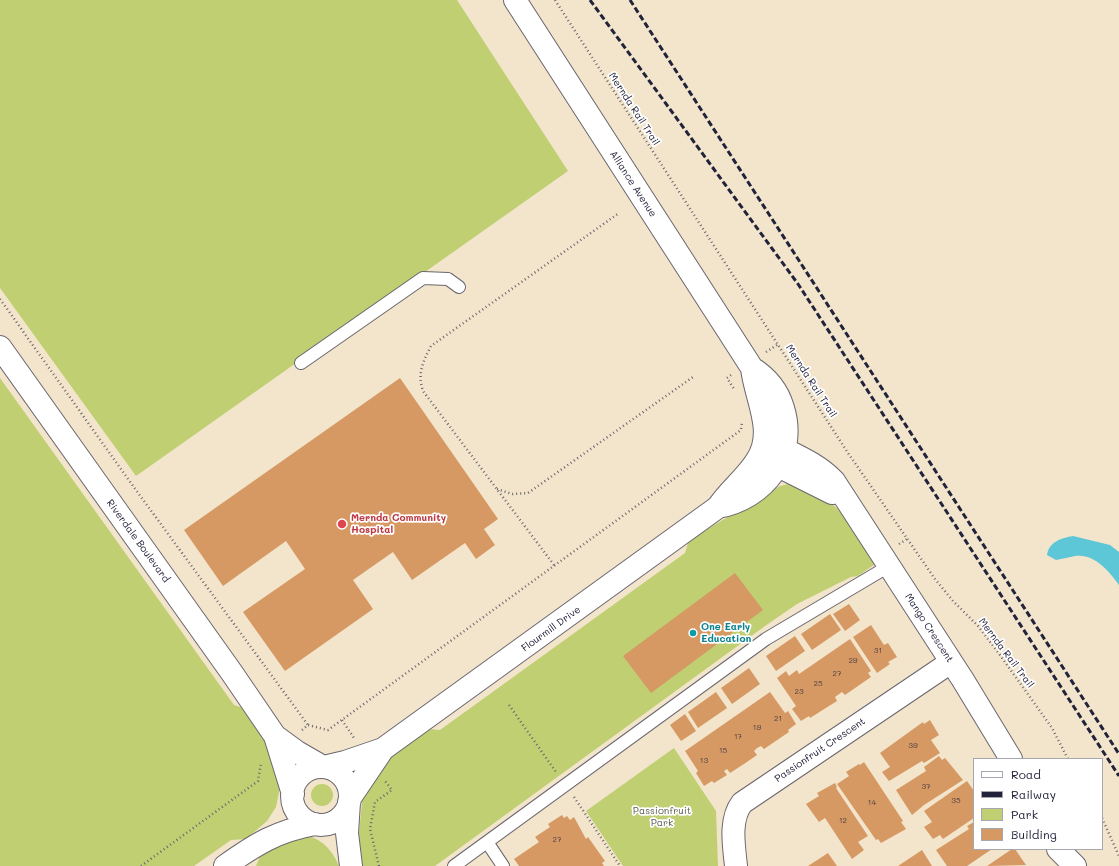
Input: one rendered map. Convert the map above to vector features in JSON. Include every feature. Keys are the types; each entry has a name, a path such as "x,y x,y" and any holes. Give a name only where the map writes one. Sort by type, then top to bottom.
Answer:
{"street":[{"name":"Alliance Avenue","path":"515,0 750,366 771,384 781,403 787,426 771,453"},
{"name":"Riverdale Boulevard","path":"0,347 280,742 293,794"},
{"name":"Mango Crescent","path":"771,453 802,458 828,476 838,488 996,732 1010,758"},
{"name":"Flourmill Drive","path":"323,767 383,749 718,507 729,491 750,470 771,453"},
{"name":"Passionfruit Crescent","path":"736,866 734,821 736,813 742,803 951,662"},
{"name":"Riverdale Boulevard","path":"280,742 323,767"},
{"name":"Flourmill Drive","path":"350,799 383,749"},
{"path":"316,767 323,767 338,772 343,777 350,791 347,833 350,861 334,839 315,824 308,821 296,810 293,794 294,787 302,774 316,767"},
{"path":"256,844 280,816 293,794"},
{"path":"225,866 256,844 277,834 315,824 331,823 338,819 348,807 350,799"},
{"path":"1059,850 1075,866"}],"lane":[{"path":"301,364 423,278 448,279 460,287"},
{"path":"454,866 766,639 889,566"},
{"path":"487,842 503,866"}],"path":[{"name":"Mernda Rail Trail","path":"554,0 848,453 935,579 953,601 978,626 1000,655 1052,728 1067,758"},
{"path":"554,565 423,391 419,380 423,361 431,346 619,213"},
{"path":"0,299 133,486 308,725 328,730 741,430 742,417"},
{"path":"735,391 727,378 750,366 777,345"},
{"path":"496,489 512,494 528,493 693,377"},
{"path":"140,866 258,781 262,760 280,742 308,725"},
{"path":"1103,820 1119,856"}],"green space":[{"path":"0,0 457,0 568,171 136,476 0,288"},
{"path":"0,378 234,705 247,709 262,734 281,782 276,807 267,821 246,839 231,840 194,866 0,866"},
{"path":"788,484 804,487 817,493 830,502 851,524 878,562 858,576 851,577 797,604 435,866 362,866 359,833 363,793 383,762 429,729 440,730 685,553 689,540 780,486"},
{"name":"Passionfruit Park","path":"674,748 716,811 718,866 623,866 586,811"},
{"path":"322,784 330,787 333,795 330,803 322,806 314,803 311,795 314,787"},
{"path":"308,836 319,840 327,847 339,866 256,866 261,854 297,838"}],"water":[{"path":"1073,536 1110,545 1119,552 1119,585 1106,569 1095,560 1088,557 1075,556 1056,560 1047,555 1050,547 1056,541"}],"building":[{"name":"Mernda Community Hospital","path":"400,378 498,519 484,529 495,545 476,559 465,543 412,580 393,552 353,580 373,609 285,671 243,612 305,569 286,541 223,586 184,530"},
{"name":"One Early Education","path":"735,573 763,610 651,693 623,656"},
{"path":"849,604 860,620 845,631 833,614"},
{"path":"830,614 841,630 812,650 801,634"},
{"path":"871,625 884,645 888,643 897,657 888,662 890,664 877,673 853,637"},
{"path":"795,636 805,651 776,671 766,656"},
{"path":"850,639 871,671 868,673 871,677 845,695 842,692 835,697 837,701 810,718 809,716 801,721 792,709 796,706 777,678 786,671 789,676 797,670 799,674"},
{"path":"749,668 760,684 732,704 721,688"},
{"path":"716,692 727,708 698,728 688,712"},
{"path":"770,692 785,713 788,711 796,724 788,730 789,732 764,749 761,746 757,748 754,751 757,755 744,764 730,773 727,769 724,771 727,775 714,783 712,781 704,786 696,773 698,771 685,751"},
{"path":"685,714 696,731 681,741 670,725"},
{"path":"930,720 939,735 931,740 940,753 924,763 922,761 889,781 882,772 890,767 880,753 923,722 924,724"},
{"path":"939,756 942,760 945,758 963,780 924,805 912,815 896,790 926,771 924,767"},
{"path":"864,762 903,821 901,822 906,829 881,843 878,839 876,840 837,784 849,776 846,772"},
{"path":"967,781 973,790 973,819 943,839 940,835 933,839 924,827 932,822 924,811"},
{"path":"835,783 836,788 868,836 858,842 864,850 852,859 825,818 819,822 806,804 819,796 817,793"},
{"path":"562,815 564,818 567,816 570,820 574,817 586,839 588,837 605,861 602,863 604,866 519,866 514,859 539,842 535,837 550,827 548,824"},
{"path":"973,823 973,850 991,850 967,866 947,866 936,850 969,829 967,826"},
{"path":"922,850 932,866 898,866"},
{"path":"1011,850 1016,850 1026,865 987,866"},
{"path":"828,853 837,866 808,866"}],"railway":[{"path":"590,0 798,284 1119,776"},
{"path":"630,0 1119,754"}],"place":[{"name":"Mernda Community Hospital","path":"342,524"},
{"name":"One Early Education","path":"693,633"}]}
